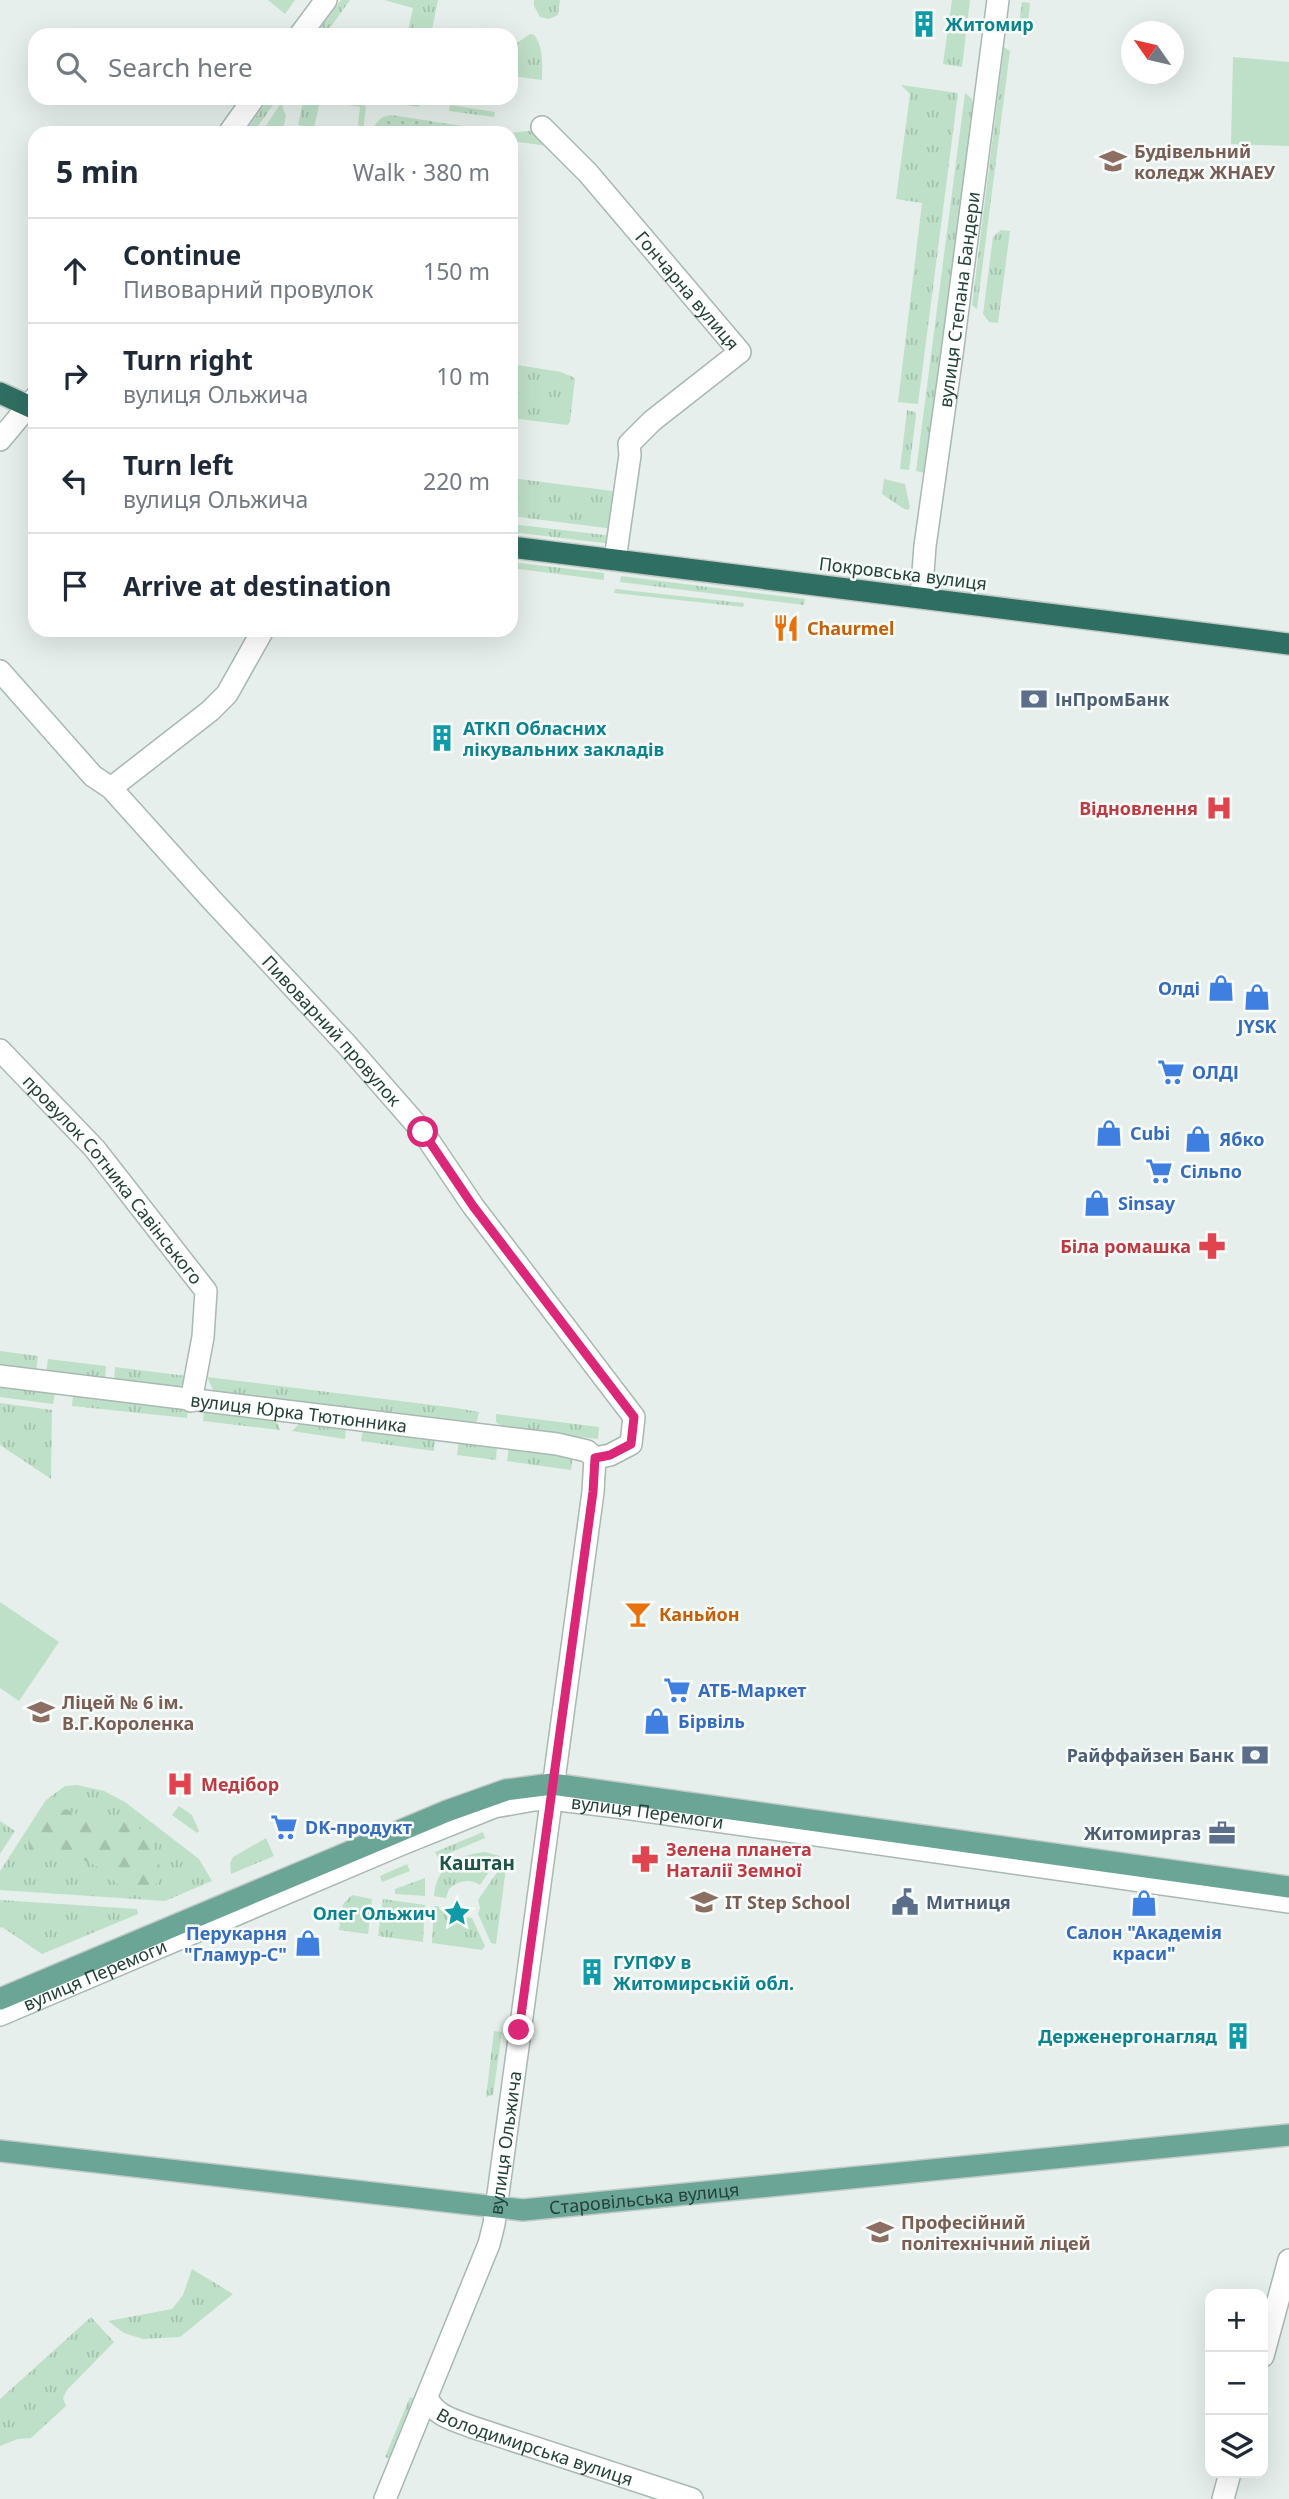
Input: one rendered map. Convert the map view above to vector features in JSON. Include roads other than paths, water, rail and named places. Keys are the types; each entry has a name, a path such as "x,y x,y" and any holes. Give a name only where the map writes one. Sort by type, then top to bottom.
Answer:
{"highway":[{"path":"0,393 28,403"},
{"name":"Покровська вулиця","path":"518,548 1289,644"}],"main road":[{"name":"вулиця Перемоги","path":"0,1999 447,1811 506,1790 551,1792 1289,1887"},
{"name":"Старовільська вулиця","path":"0,2151 523,2210 1289,2135"}],"street":[{"path":"305,28 326,0"},
{"name":"вулиця Степана Бандери","path":"921,598 925,546 953,354 998,0"},
{"path":"234,126 249,105"},
{"name":"Гончарна вулиця","path":"542,127 588,173 740,352 652,421 629,444 630,455 615,560"},
{"path":"0,440 28,410"},
{"path":"111,788 210,711 227,694 259,637"},
{"name":"Пивоварний провулок","path":"0,671 93,776 111,788 347,1045 423,1132 473,1206 634,1417 631,1444 610,1455 595,1458"},
{"name":"провулок Сотника Савінського","path":"0,1050 95,1149 206,1291 203,1337 191,1401"},
{"name":"вулиця Юрка Тютюнника","path":"0,1376 557,1444 587,1451 595,1458"},
{"name":"вулиця Ольжича","path":"385,2499 489,2244 593,1492 595,1458"},
{"name":"вулиця Перемоги","path":"0,2015 390,1849 494,1808 551,1792 1289,1902"},
{"path":"1264,2352 1289,2260"},
{"name":"Володимирська вулиця","path":"427,2397 430,2404 441,2414 472,2427 692,2499"},
{"path":"1223,2499 1229,2478"}],"place":[{"name":"Житомир","path":"924,24"},
{"name":"Будівельний коледж ЖНАЕУ","path":"1113,161"},
{"name":"Chaurmel","path":"786,628"},
{"name":"ІнПромБанк","path":"1034,699"},
{"name":"АТКП Обласних лікувальних закладів","path":"442,738"},
{"name":"Відновлення","path":"1219,808"},
{"name":"Олді","path":"1221,988"},
{"name":"JYSK","path":"1257,997"},
{"name":"ОЛДІ","path":"1171,1072"},
{"name":"Cubi","path":"1109,1133"},
{"name":"Ябко","path":"1198,1139"},
{"name":"Сільпо","path":"1159,1171"},
{"name":"Sinsay","path":"1097,1203"},
{"name":"Біла ромашка","path":"1212,1246"},
{"name":"Каньйон","path":"638,1614"},
{"name":"АТБ-Маркет","path":"677,1690"},
{"name":"Ліцей № 6 ім. В.Г.Короленка","path":"41,1712"},
{"name":"Бірвіль","path":"657,1721"},
{"name":"Райффайзен Банк","path":"1255,1755"},
{"name":"Медібор","path":"180,1784"},
{"name":"DK-продукт","path":"284,1827"},
{"name":"Житомиргаз","path":"1222,1833"},
{"name":"Зелена планета Наталії Земної","path":"645,1859"},
{"name":"IT Step School","path":"704,1902"},
{"name":"Митниця","path":"905,1902"},
{"name":"Салон \"Академія краси\"","path":"1144,1903"},
{"name":"Олег Ольжич","path":"457,1913"},
{"name":"Перукарня \"Гламур-С\"","path":"308,1943"},
{"name":"ГУПФУ в Житомирській обл.","path":"592,1972"},
{"name":"Держенергонагляд","path":"1238,2036"},
{"name":"Професійний політехнічний ліцей","path":"880,2232"}],"district":[{"name":"Каштан","path":"477,1863"}]}
